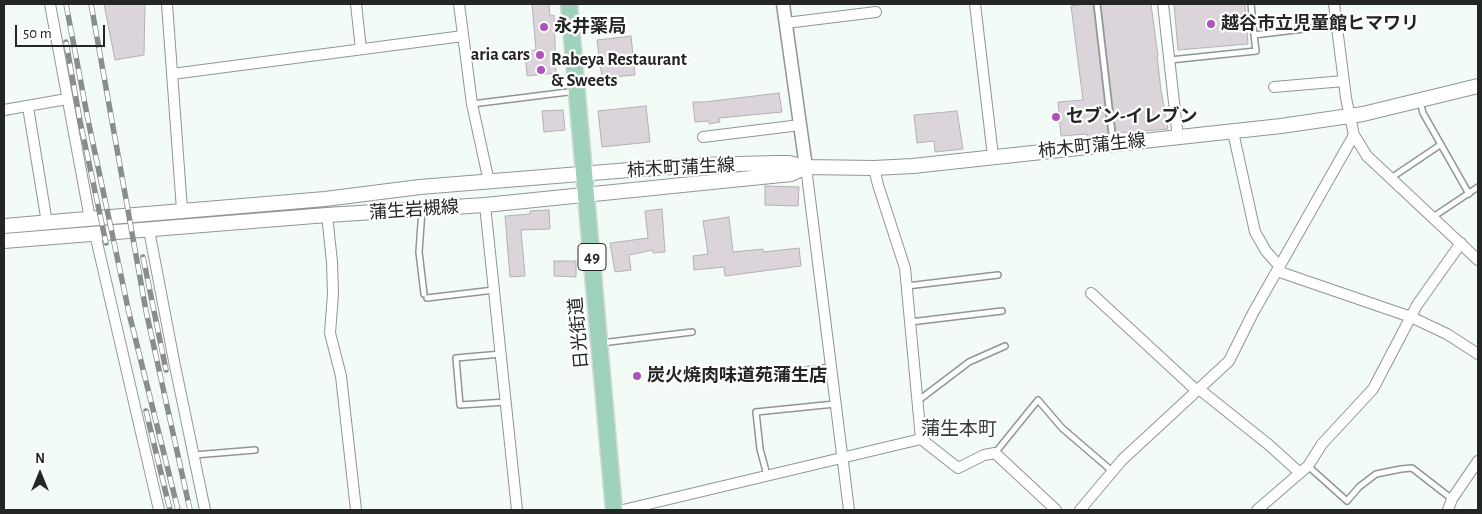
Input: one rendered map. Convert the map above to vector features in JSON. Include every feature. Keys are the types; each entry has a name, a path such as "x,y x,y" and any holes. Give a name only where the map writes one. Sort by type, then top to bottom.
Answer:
{"main road":[{"name":"日光街道","path":"569,4 614,510"},
{"name":"柿木町蒲生線","path":"822,166 874,168 912,166 1113,143 1233,132 1350,116 1420,102 1478,86"},
{"name":"柿木町蒲生線","path":"585,174 697,165 789,163 806,167"},
{"name":"蒲生岩槻線","path":"4,241 327,215 485,205 792,174 806,167 822,166"},
{"name":"蒲生岩槻線","path":"4,226 325,198 420,187 585,174"}],"street":[{"path":"50,4 90,219"},
{"path":"167,4 182,210"},
{"path":"356,4 361,50"},
{"path":"459,4 472,104 489,182"},
{"path":"783,4 806,167 849,510"},
{"path":"975,4 994,156"},
{"path":"1163,4 1178,138"},
{"path":"1334,4 1344,81 1354,135 1367,156 1478,260"},
{"path":"786,23 876,12"},
{"path":"172,74 463,36"},
{"path":"1274,87 1344,81"},
{"path":"4,110 67,99"},
{"path":"28,107 47,223"},
{"path":"703,137 800,126"},
{"path":"1233,132 1255,232 1278,269 1411,317 1447,334 1478,354"},
{"path":"1080,510 1112,471 1229,361 1278,269 1354,135"},
{"path":"874,168 905,268 919,400 921,439 958,468 984,455 995,453 1056,510"},
{"path":"485,205 517,510"},
{"path":"327,215 332,262 330,333 341,376 356,510"},
{"path":"149,230 205,510"},
{"path":"95,234 159,510"},
{"path":"1257,510 1304,469 1322,444 1373,388 1411,317 1461,243"},
{"path":"1091,293 1198,390 1269,445 1304,469"},
{"path":"623,510 921,439"},
{"path":"1448,510 1452,499 1478,461"}],"lane":[{"path":"1097,4 1113,143"},
{"path":"1169,60 1256,51 1251,4"},
{"path":"1254,35 1337,25"},
{"path":"472,104 577,91"},
{"path":"1420,102 1423,113 1440,145 1469,194"},
{"path":"1391,178 1440,145"},
{"path":"1432,217 1478,187"},
{"path":"422,210 419,252 425,296 495,290"},
{"path":"907,286 998,275"},
{"path":"910,322 1002,311"},
{"path":"600,343 692,332"},
{"path":"919,400 969,362 1005,346"},
{"path":"501,354 456,358 460,405 506,402"},
{"path":"741,378 832,368"},
{"path":"995,453 1038,400 1062,428 1112,471"},
{"path":"767,475 760,449 756,412 836,403"},
{"path":"194,455 256,450"},
{"path":"1304,469 1347,501 1376,474 1400,468 1412,468 1452,499"}],"building":[{"path":"104,4 145,4 144,55 115,60"},
{"path":"532,4 549,4 550,16 554,15 556,73 527,76 525,51 536,50"},
{"path":"1093,4 1108,134 1088,137 1087,134 1061,136 1058,102 1083,100 1071,6"},
{"path":"1101,4 1151,4 1161,90 1168,129 1116,133"},
{"name":"越谷市立児童館ヒマワリ","path":"1174,4 1245,4 1248,44 1178,50"},
{"path":"631,36 635,75 602,78 597,40"},
{"path":"779,93 782,112 719,118 720,122 709,124 709,121 695,122 693,102"},
{"path":"646,106 650,142 602,147 598,111"},
{"path":"563,110 565,130 544,132 542,111"},
{"path":"957,111 963,149 935,152 934,141 917,143 914,115"},
{"path":"765,186 799,187 798,206 765,205"},
{"path":"662,209 665,252 653,253 653,250 629,255 631,270 615,272 610,243 648,238 645,211"},
{"path":"549,210 550,229 521,230 525,276 510,277 505,216 530,214 530,211"},
{"path":"729,217 733,252 763,249 763,252 799,248 801,266 725,276 724,267 694,270 693,256 708,254 703,221"},
{"path":"554,261 576,261 576,277 554,276"}],"railway":[{"path":"66,4 88,120 129,313 178,510"},
{"path":"91,4 146,311 190,510"},
{"path":"66,42 80,121 106,243"},
{"path":"143,257 166,370"},
{"path":"146,411 170,510"}],"place":[{"name":"越谷市立児童館ヒマワリ","path":"1211,24"},
{"name":"永井薬局","path":"544,27"},
{"name":"aria cars","path":"540,55"},
{"name":"Rabeya Restaurant & Sweets","path":"541,70"},
{"name":"セブン-イレブン","path":"1056,117"},
{"name":"炭火焼肉味道苑蒲生店","path":"637,376"}],"district":[{"name":"蒲生本町","path":"959,429"}]}
